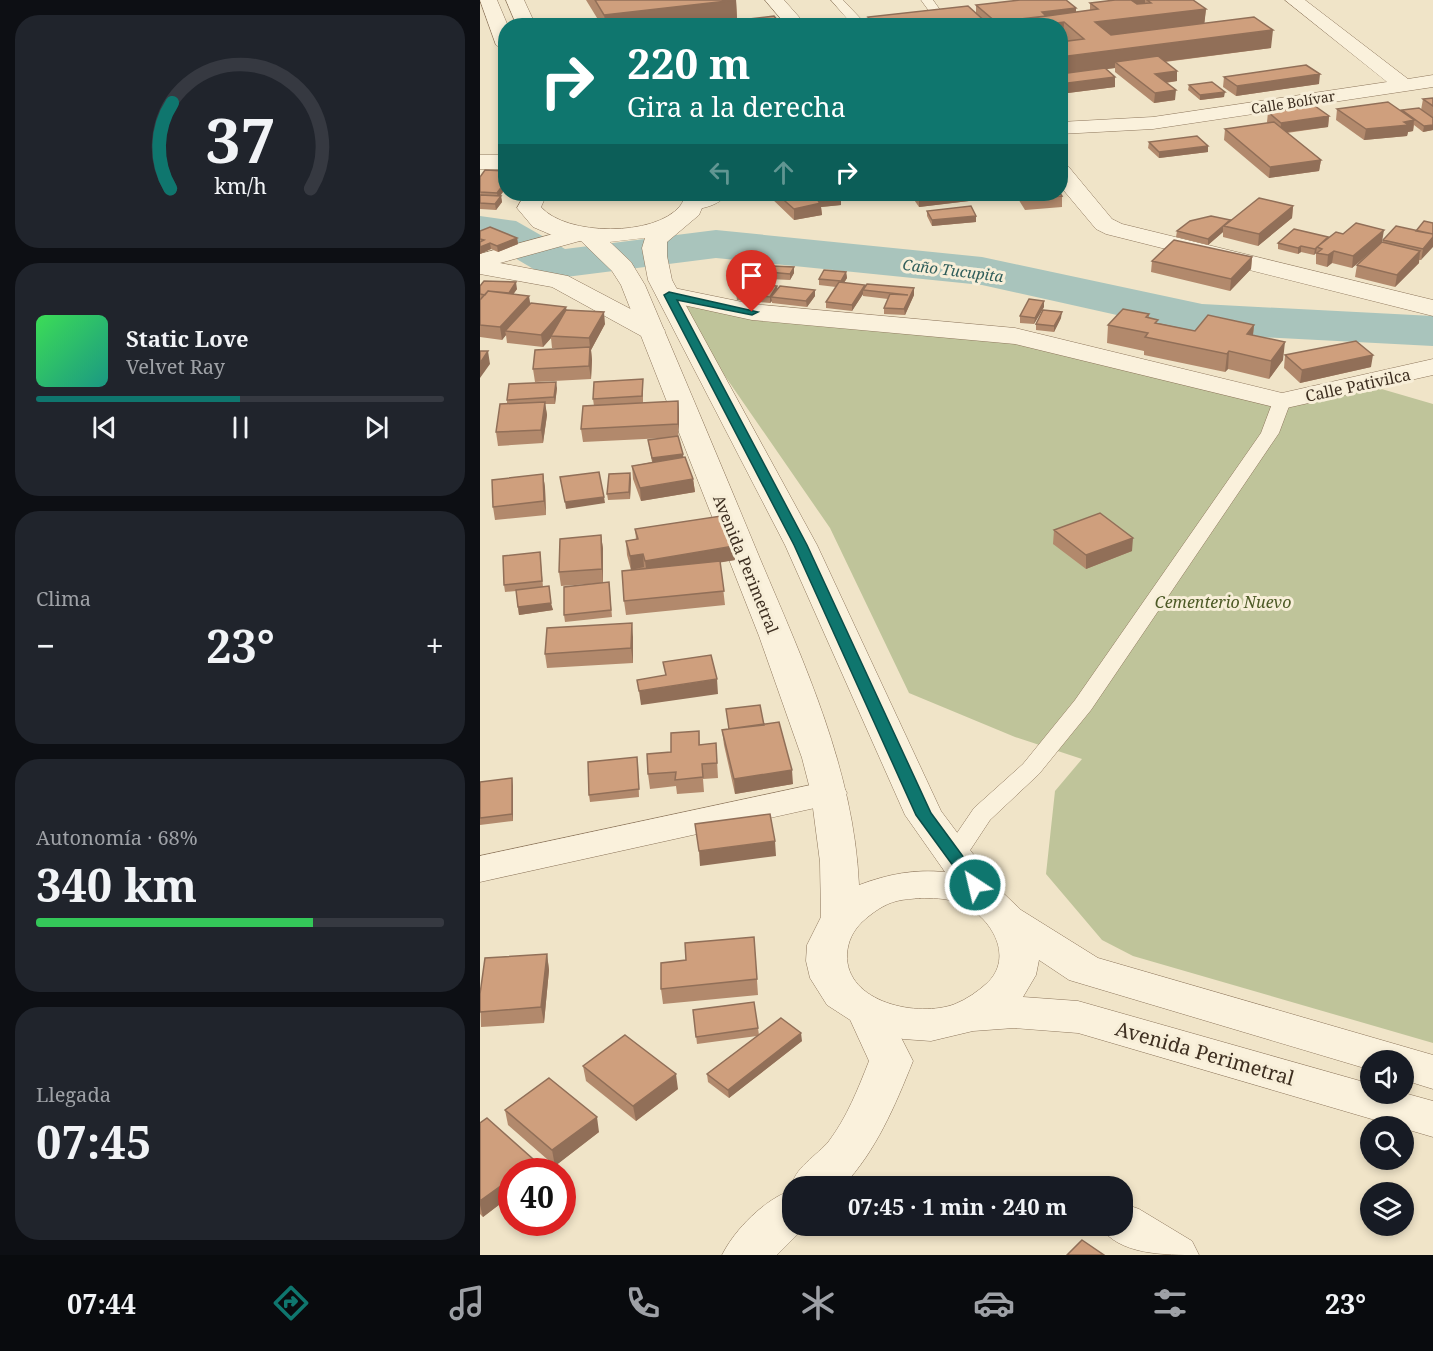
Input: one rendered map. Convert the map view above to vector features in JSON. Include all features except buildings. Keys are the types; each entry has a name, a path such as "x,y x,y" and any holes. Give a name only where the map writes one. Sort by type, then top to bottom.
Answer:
{"street":[{"path":"488,0 498,25"},
{"path":"515,0 523,18"},
{"path":"774,0 791,18"},
{"path":"1294,0 1404,85"},
{"name":"Calle Bolívar","path":"1068,128 1153,123 1433,81"},
{"name":"Calle Bolívar","path":"1068,145 1084,143 1153,123"},
{"path":"480,162 498,162"},
{"path":"1068,181 1104,224 1114,230 1433,308"},
{"path":"532,201 529,208 536,219 553,229 599,247"},
{"path":"480,261 540,245 599,247 641,232 698,202"},
{"path":"698,202 662,230 653,242 660,280 801,545 924,815 996,909 1017,938 1020,957 1016,976 1001,998 974,1016 942,1024 903,1023 868,1013 842,995 829,974 824,950 832,928 840,916 862,900 888,888 920,884 945,885 996,909 1084,969 1361,1050"},
{"name":"Avenida Perimetral","path":"599,247 633,285 776,636 820,758 829,793 839,862 840,916"},
{"path":"480,267 559,282 652,331"},
{"path":"669,295 752,312 1016,336 1282,401"},
{"name":"Calle Pativilca","path":"1282,401 1430,369"},
{"path":"480,869 829,793"},
{"name":"Avenida Perimetral","path":"974,1016 1014,1012 1078,1017 1433,1119"},
{"path":"824,1176 844,1155 873,1107 891,1061 868,1013"},
{"path":"1414,1066 1433,1072"},
{"path":"746,1255 782,1219"},
{"path":"1133,1230 1175,1255"}],"lane":[{"path":"837,0 853,18"},
{"path":"897,18 937,14 927,0"},
{"path":"954,855 982,814 1031,769 1083,705 1270,433 1282,401"}],"green space":[{"name":"Cementerio Nuevo","path":"669,295 1015,336 1282,401 1361,383 1433,404 1433,1043 1133,956 1102,940 1046,874 1055,791 1082,759 1015,737 909,693 830,528"}],"waterway":[{"name":"Caño Tucupita","path":"480,229 500,231 558,264 716,244 982,271 1202,319 1433,331"}],"route":[{"path":"752,312 669,295 801,545 924,815 975,885"}]}
